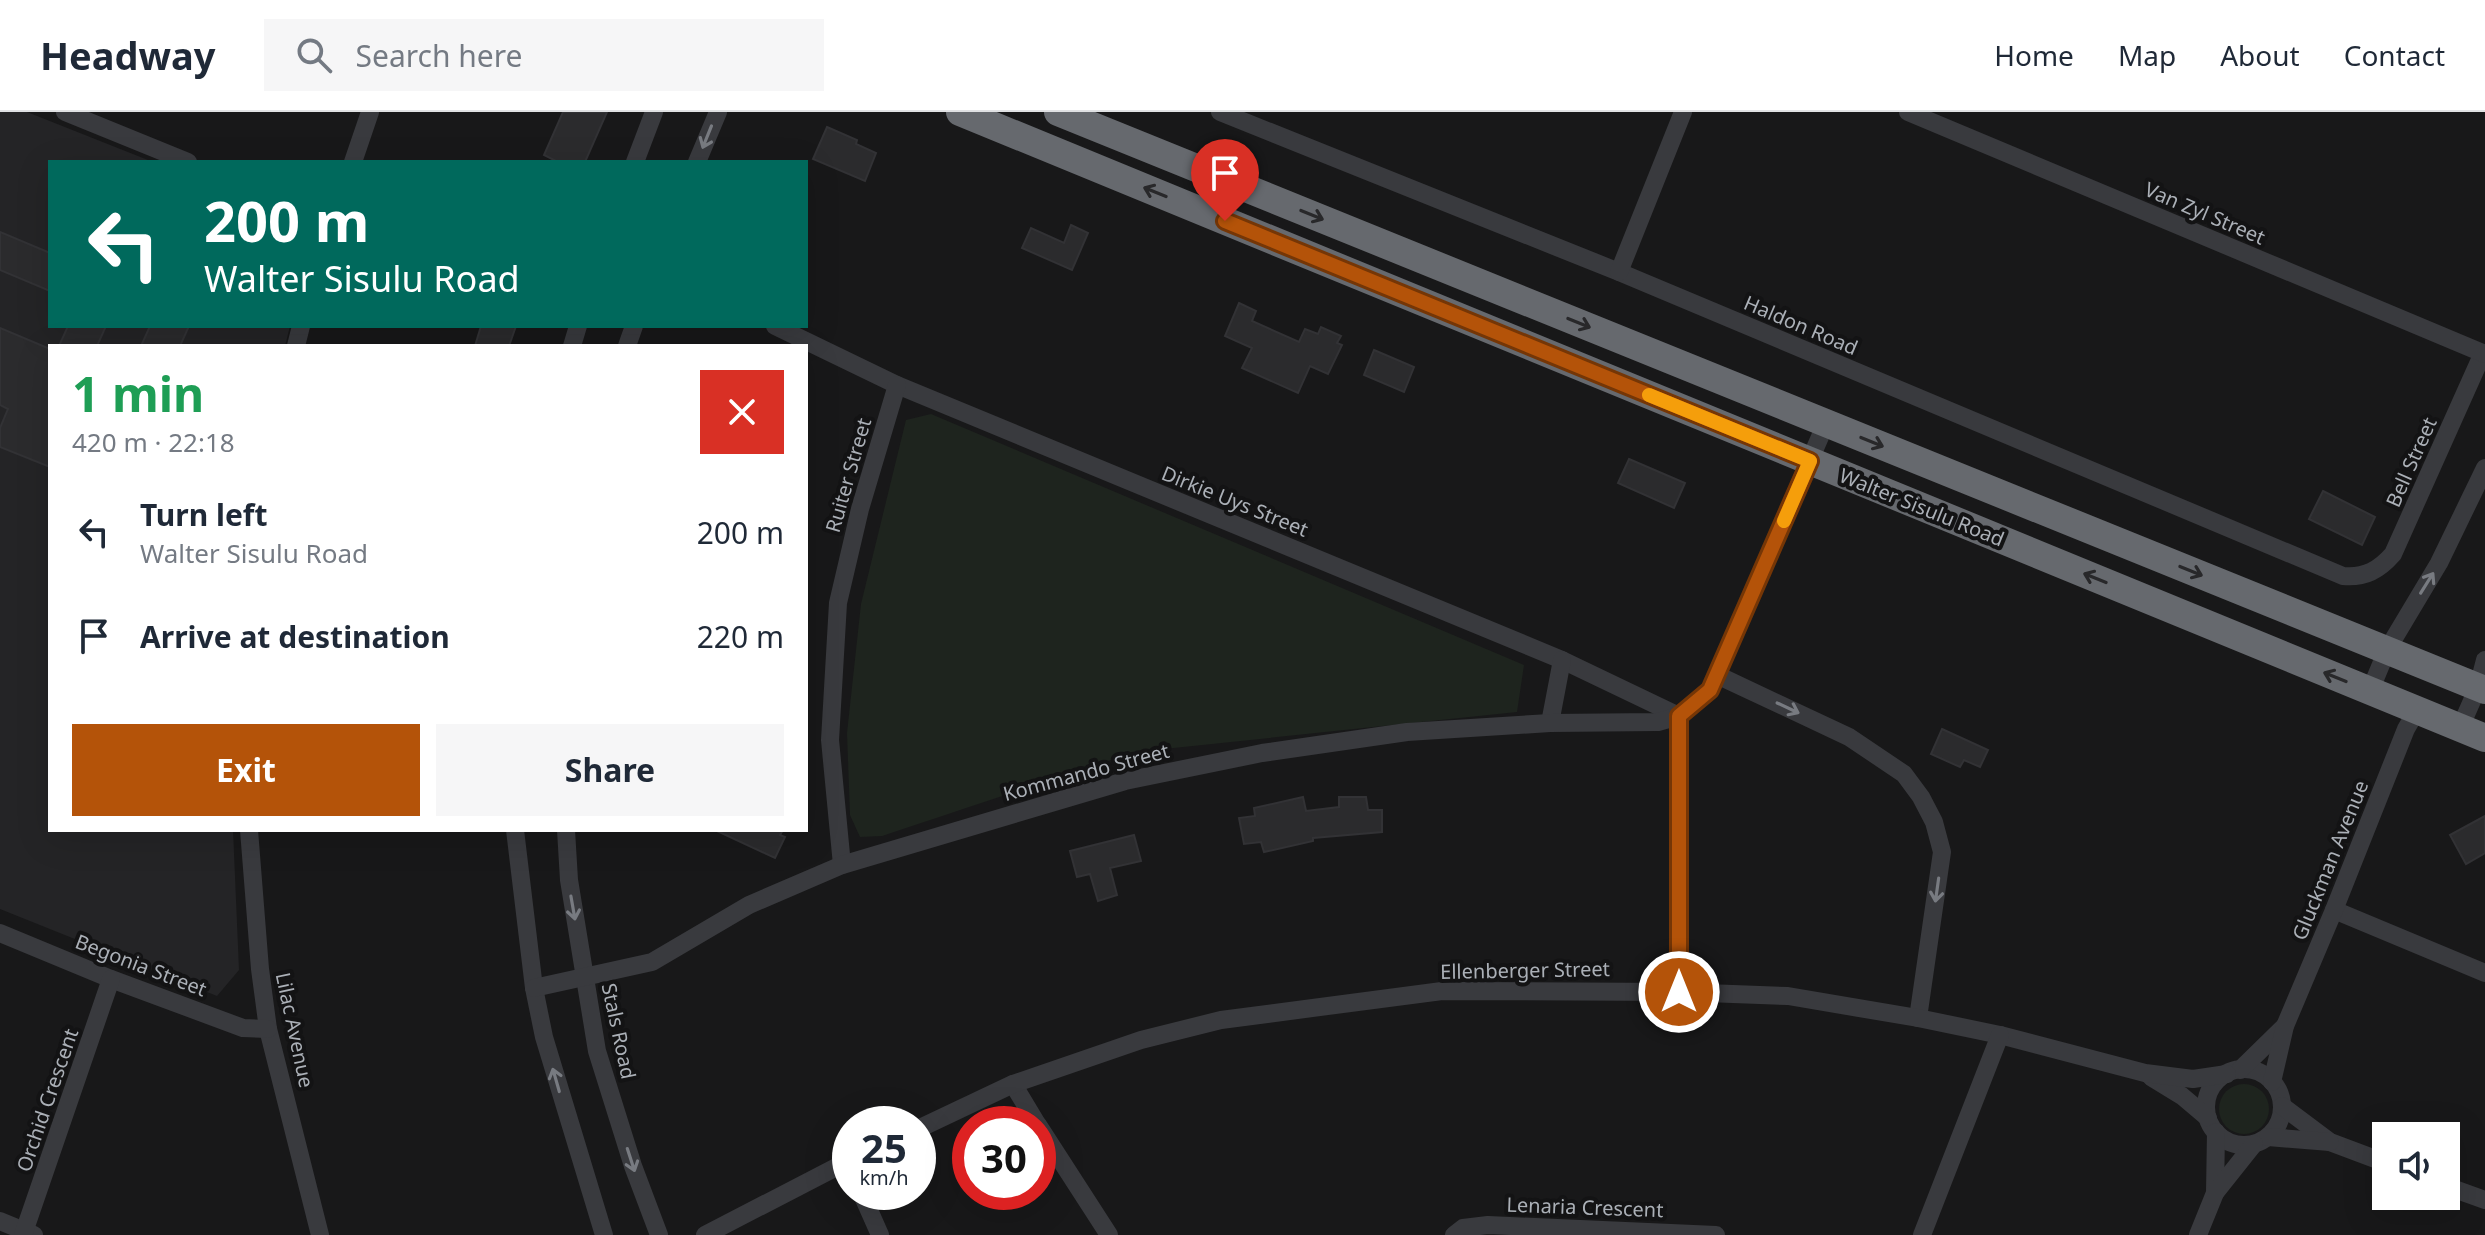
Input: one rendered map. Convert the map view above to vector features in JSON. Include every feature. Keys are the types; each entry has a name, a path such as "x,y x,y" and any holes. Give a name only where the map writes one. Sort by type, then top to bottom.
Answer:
{"highway":[{"name":"Walter Sisulu Road","path":"960,112 2473,733"},
{"name":"Walter Sisulu Road","path":"1067,116 2387,650 2483,679"},
{"path":"1063,154 1067,116"},
{"path":"1252,232 1267,196"},
{"path":"1525,344 1541,308"},
{"path":"1988,534 2004,495"},
{"path":"2230,633 2246,593"}],"street":[{"path":"65,112 183,160"},
{"path":"354,160 370,112"},
{"path":"636,160 654,112"},
{"path":"698,160 718,112"},
{"name":"Haldon Road","path":"1220,112 1619,272 2081,464 2326,570 2343,576 2364,574"},
{"path":"1619,272 1683,112"},
{"name":"Van Zyl Street","path":"1908,112 2484,353"},
{"name":"Dirkie Uys Street","path":"779,328 897,385 1562,660 1679,716"},
{"name":"Bell Street","path":"2364,574 2380,569 2393,554 2484,353"},
{"name":"Ruiter Street","path":"842,865 830,740 838,603 860,509 897,385"},
{"path":"1679,992 1679,716 1710,690 1826,423"},
{"path":"2370,691 2387,650 2439,563 2485,468"},
{"path":"1550,723 1562,660"},
{"path":"1717,675 1849,737 1904,774 1921,797 1934,822 1942,852 1918,1018"},
{"path":"2473,733 2483,679"},
{"name":"Gluckman Avenue","path":"2272,1082 2285,1026 2406,729 2417,710"},
{"name":"Kommando Street","path":"534,988 652,962 749,905 842,865 1125,781 1247,756 1407,732 1550,723 1658,722 1679,716"},
{"name":"Lilac Avenue","path":"249,832 268,1029 320,1235"},
{"path":"515,832 534,988 544,1037 604,1235"},
{"name":"Stals Road","path":"566,832 569,880 597,1051 633,1166 659,1235"},
{"path":"2334,910 2485,973"},
{"name":"Begonia Street","path":"0,933 111,979 243,1028 268,1029"},
{"name":"Orchid Crescent","path":"27,1234 111,979"},
{"name":"Ellenberger Street","path":"936,1120 1013,1084 1141,1040 1221,1020 1442,991 1679,992 1788,996 2000,1035 2145,1073 2193,1079 2233,1072"},
{"name":"Gluckman Avenue","path":"2233,1072 2285,1026"},
{"path":"1922,1235 2000,1035"},
{"path":"2198,1235 2215,1193 2279,1123 2282,1106 2279,1093 2272,1082 2254,1071 2233,1072 2217,1081 2210,1093 2207,1105 2212,1125 2215,1193"},
{"name":"Ellenberger Street","path":"2145,1073 2182,1096 2212,1125"},
{"path":"1013,1084 1026,1106"},
{"path":"2282,1106 2330,1142 2372,1158"},
{"path":"2212,1125 2234,1143 2261,1140 2330,1142"},
{"path":"1056,1153 1109,1235"},
{"path":"705,1235 832,1171"},
{"path":"2460,1191 2485,1200"},
{"path":"869,1210 880,1235"},
{"path":"0,1221 27,1234"},
{"name":"Lenaria Crescent","path":"1454,1235 1463,1228 1488,1225 1716,1235"}],"shaded area":[{"path":"0,112 27,112 148,160 48,160 48,328 290,328 286,344 48,344 48,832 233,832 239,970 217,996 0,909"},
{"path":"931,414 1524,665 1517,712 1135,752 882,836 860,837 850,815 847,733 861,604 906,420"},
{"path":"2244,1084 2262,1091 2269,1109 2262,1127 2244,1134 2226,1127 2219,1109 2226,1091"}],"building":[{"path":"563,112 607,112 586,160 554,160 544,155"},
{"path":"827,127 857,140 856,144 876,153 865,181 813,159"},
{"path":"1071,225 1088,233 1072,270 1022,248 1031,228 1064,243"},
{"path":"0,232 48,252 48,290 0,270"},
{"path":"1239,303 1256,311 1252,321 1299,342 1305,329 1318,334 1321,327 1341,336 1337,343 1342,345 1328,374 1310,366 1298,393 1242,368 1252,348 1225,336"},
{"path":"0,328 48,348 48,466 0,447 0,428 8,409 0,405"},
{"path":"67,328 105,328 98,344 60,344"},
{"path":"149,328 188,328 181,344 142,344"},
{"path":"480,328 515,328 510,344 476,344"},
{"path":"1374,350 1414,367 1404,392 1364,375"},
{"path":"1629,459 1685,483 1674,508 1618,483"},
{"path":"2323,491 2375,517 2362,545 2309,519"},
{"path":"1942,729 1988,750 1980,767 1964,760 1960,767 1931,754"},
{"path":"1303,797 1306,811 1339,807 1339,797 1366,797 1368,810 1382,810 1382,832 1313,838 1313,841 1264,852 1261,842 1244,844 1239,818 1255,816 1254,808"},
{"path":"2485,816 2485,853 2466,864 2450,835"},
{"path":"719,832 782,832 780,835 785,837 775,858"},
{"path":"1134,835 1141,861 1110,868 1117,895 1098,901 1090,874 1077,877 1070,851"}],"slow traffic":[{"path":"1649,395 1810,461 1784,521"}],"route":[{"path":"1225,221 1810,461 1710,690 1679,716 1679,992"}]}
